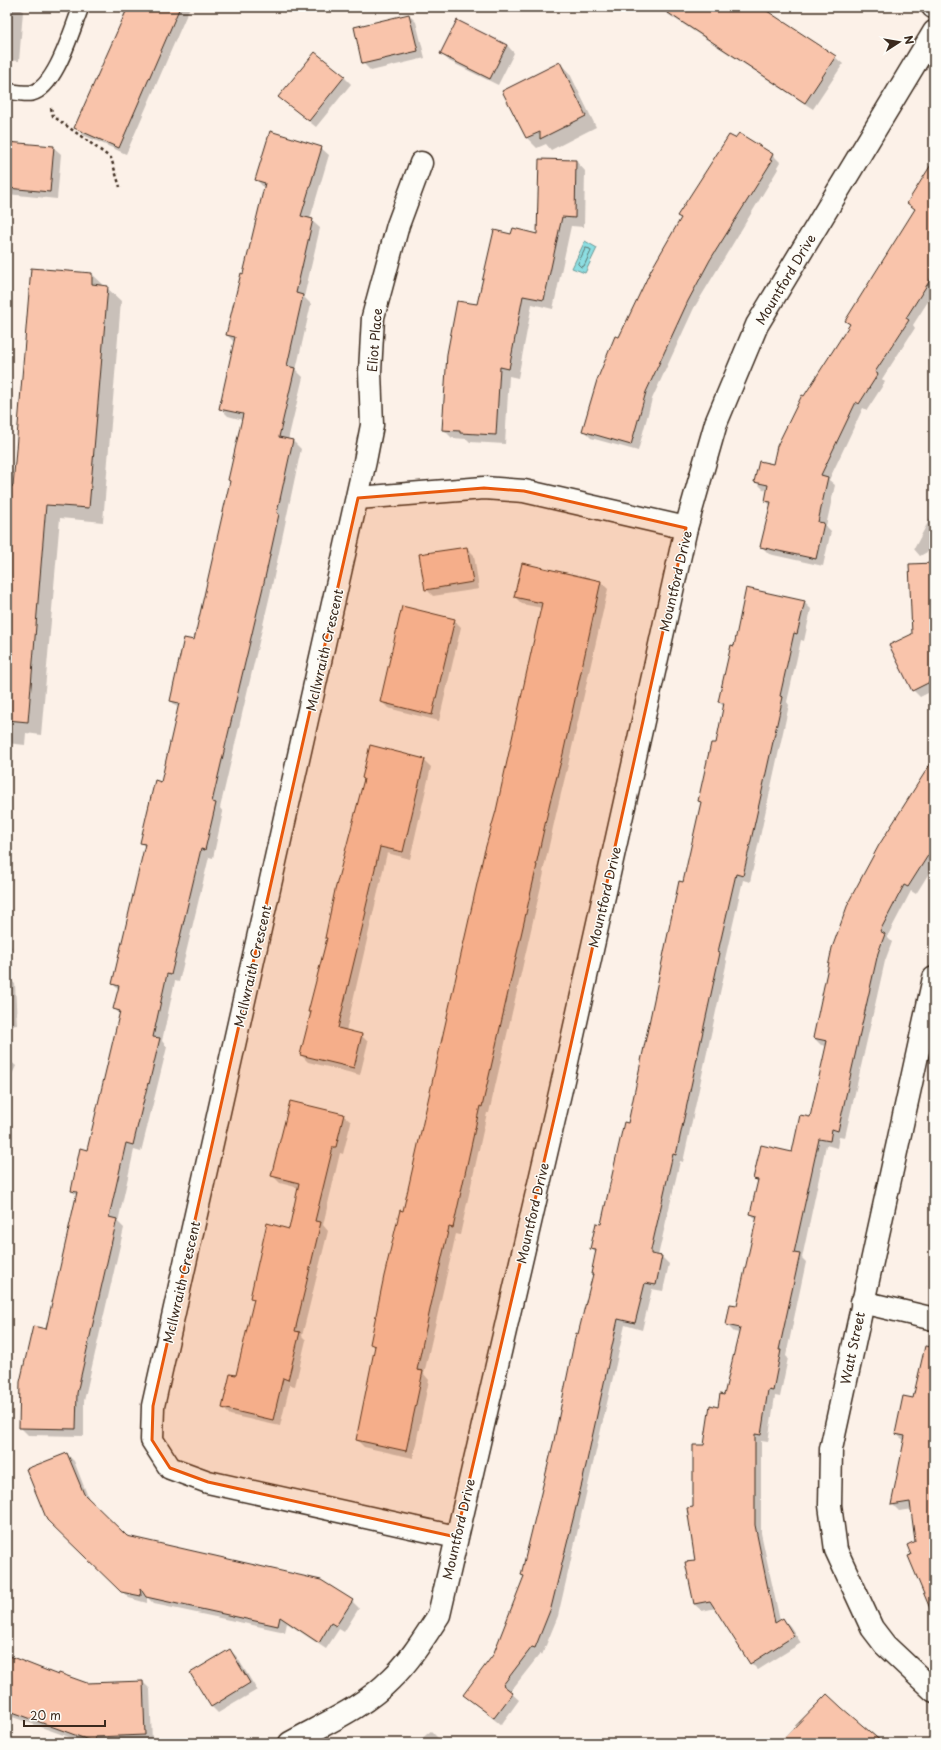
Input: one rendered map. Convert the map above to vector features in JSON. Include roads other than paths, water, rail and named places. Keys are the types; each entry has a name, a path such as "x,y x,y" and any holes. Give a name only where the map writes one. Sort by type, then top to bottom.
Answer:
{"street":[{"name":"Mountford Drive","path":"290,1743 366,1700 391,1680 415,1652 439,1616 456,1537 561,1089 686,528 716,423 757,325 934,32"},
{"name":"Eliot Place","path":"358,498 372,425 370,372 373,316 398,225 421,163"},
{"path":"358,498 484,488 524,491 686,528"},
{"name":"McIlwraith Crescent","path":"358,498 154,1399 152,1440 170,1468 208,1482 456,1537"},
{"name":"Watt Street","path":"934,978 862,1302 831,1450 830,1505 836,1550 872,1628 885,1645 934,1691"},
{"path":"862,1302 934,1319"}],"lane":[{"path":"7,91 32,93 44,86 53,76 81,7"}],"water":[{"path":"585,241 597,248 585,273 572,268"}]}
